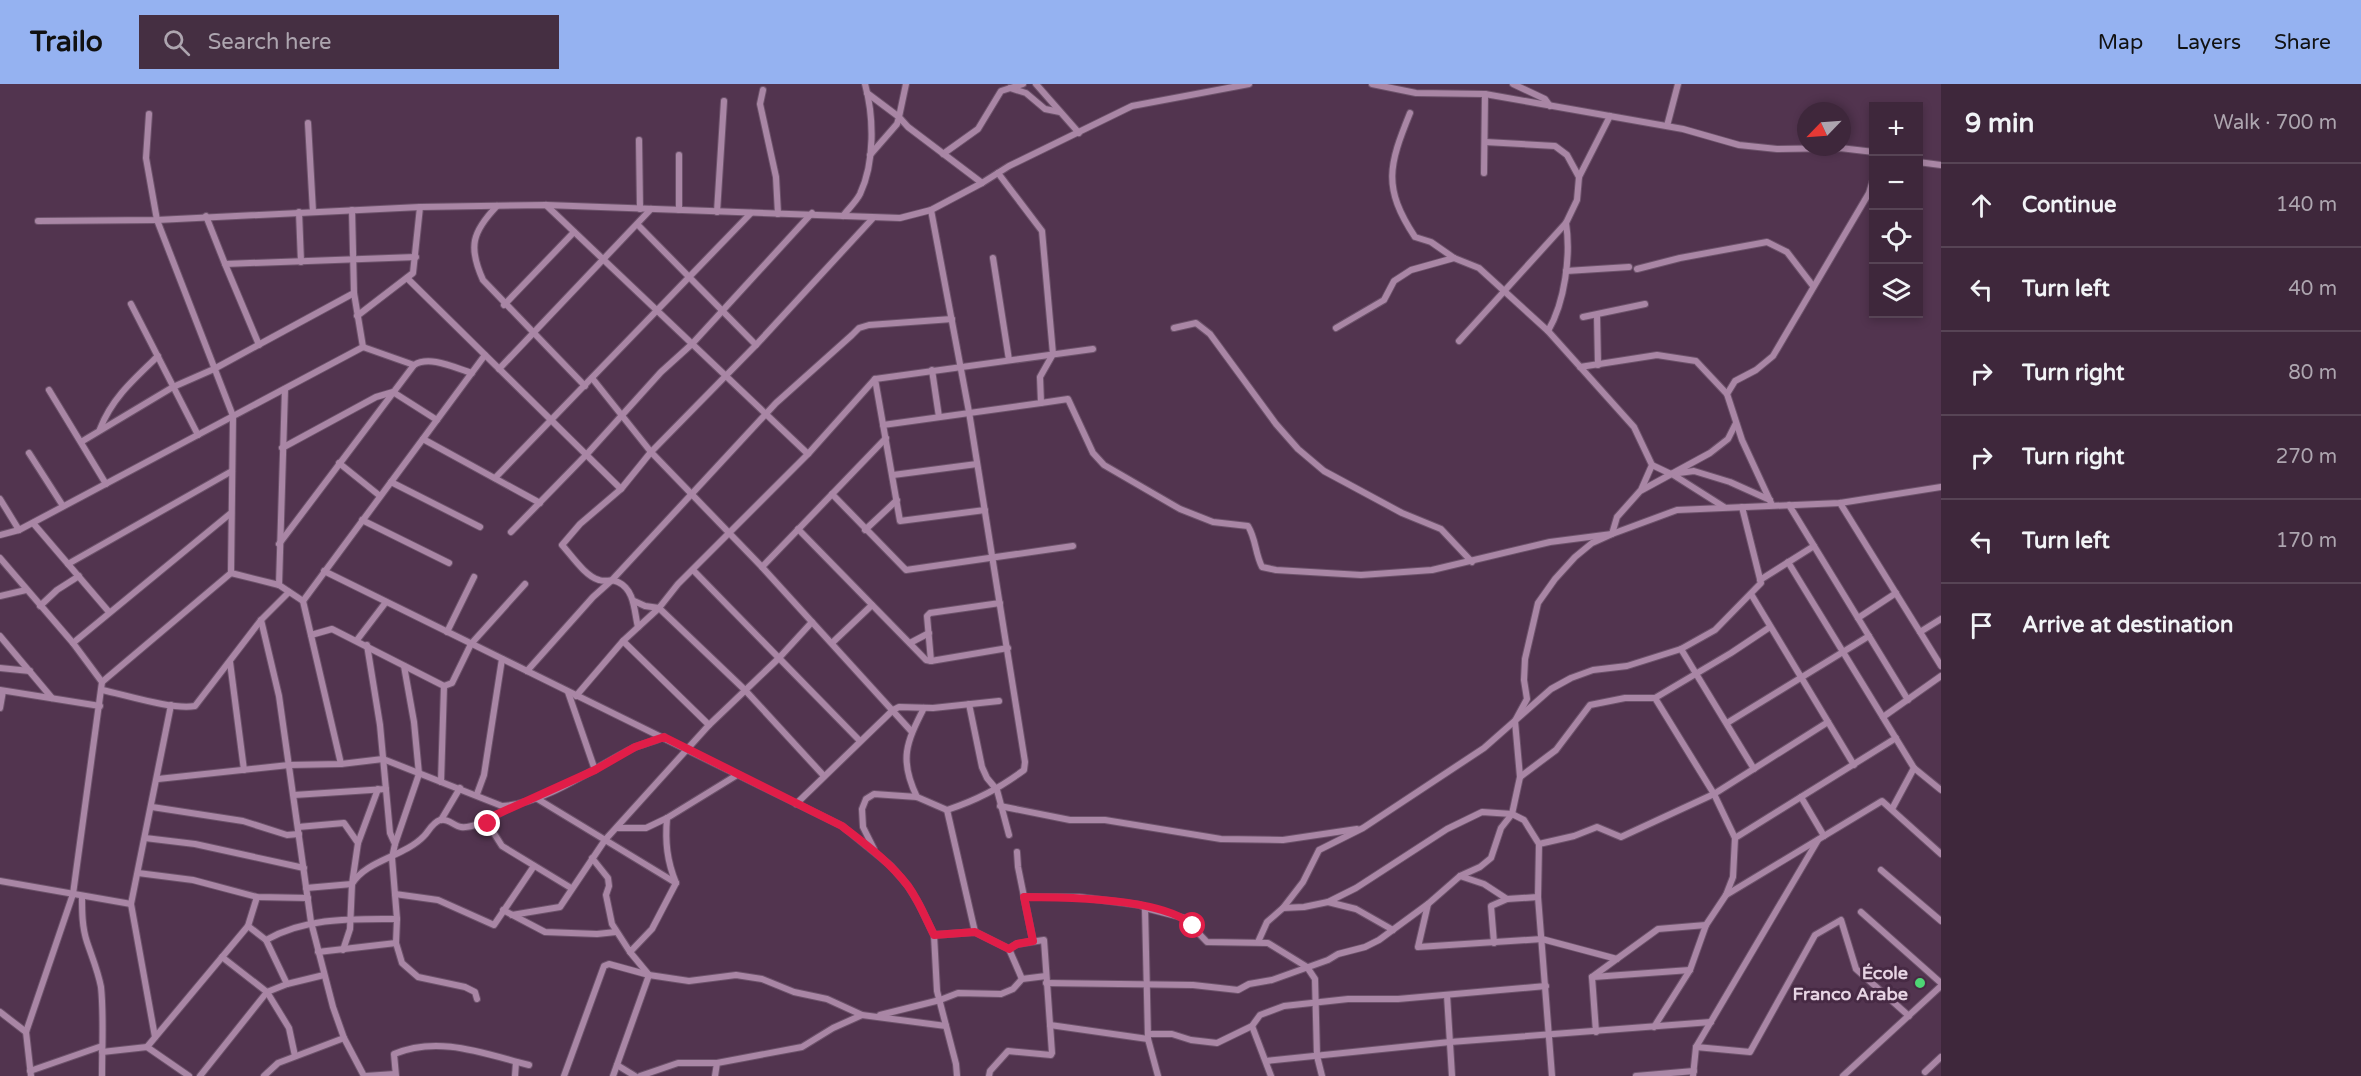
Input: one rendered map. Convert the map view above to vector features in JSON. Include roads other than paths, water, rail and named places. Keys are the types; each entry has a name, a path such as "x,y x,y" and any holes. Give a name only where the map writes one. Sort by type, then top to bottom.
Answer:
{"street":[{"path":"843,216 859,195 866,174 870,117 865,84"},
{"path":"869,155 897,124 906,84"},
{"path":"943,154 978,129 1001,91 1023,84"},
{"path":"1036,84 1079,133"},
{"path":"38,221 157,220 420,207 546,205 900,218 931,210 998,173 1132,106 1249,84"},
{"path":"1372,84 1416,93 1485,94 1667,126 1739,145 1777,150 1840,148 1869,151"},
{"path":"1513,84 1545,99 1550,106"},
{"path":"1667,126 1678,84"},
{"path":"1010,88 1026,93 1045,110 1061,112"},
{"path":"763,90 760,104 776,177 778,214"},
{"path":"867,93 899,117 908,128 982,183"},
{"path":"1484,173 1485,94"},
{"path":"717,212 724,101"},
{"path":"1410,113 1397,144 1391,175 1392,190 1403,218 1415,237 1431,242 1454,258 1479,268 1548,331 1634,427 1652,465 1671,474 1725,508"},
{"path":"102,682 231,573 233,416 157,220 146,158 149,114"},
{"path":"1459,341 1506,292 1566,223 1577,200 1579,177 1610,116"},
{"path":"308,123 313,212"},
{"path":"639,140 640,209"},
{"path":"1485,142 1555,146 1567,155 1579,177"},
{"path":"679,155 679,210"},
{"path":"1923,163 1941,165"},
{"path":"998,173 1042,231 1053,354 1040,378 1041,403"},
{"path":"1727,394 1735,381 1756,370 1773,356 1869,193"},
{"path":"546,205 808,454"},
{"path":"497,206 481,223 475,242 474,261 483,280 504,305 585,386"},
{"path":"357,316 413,273 420,207"},
{"path":"352,210 354,293 363,347"},
{"path":"500,369 651,210"},
{"path":"877,855 862,827 862,809 866,799 874,794 917,797 947,810 997,790 1024,770 1026,762 969,412 931,210"},
{"path":"298,212 301,262"},
{"path":"495,478 751,213"},
{"path":"511,532 661,372 692,344 812,213"},
{"path":"206,216 258,345"},
{"path":"638,627 634,601 624,586 612,580 599,580 588,573 562,545 580,524 621,489 651,453 756,345 873,218"},
{"path":"1548,331 1556,317 1566,271 1569,243 1566,223"},
{"path":"638,225 756,345"},
{"path":"504,305 574,232"},
{"path":"1637,269 1671,260 1767,242 1787,252 1813,286"},
{"path":"225,264 416,257"},
{"path":"993,258 1009,360"},
{"path":"1336,328 1384,300 1394,281 1411,270 1454,258"},
{"path":"1566,271 1629,267"},
{"path":"407,278 621,489"},
{"path":"81,442 173,387 214,369 354,293"},
{"path":"131,304 198,435"},
{"path":"1583,317 1645,304"},
{"path":"1597,315 1598,364"},
{"path":"527,671 593,597 612,580 788,390 859,328 869,325 952,319"},
{"path":"1174,328 1196,323 1210,334 1290,441 1324,471 1402,513 1441,529 1472,562"},
{"path":"0,535 33,523 363,347 414,365"},
{"path":"576,696 623,641 659,608 678,584 808,454 875,379 1093,350"},
{"path":"1580,367 1657,355 1696,361 1727,394 1736,423 1771,502"},
{"path":"100,429 107,411 123,390 158,356"},
{"path":"303,601 485,356"},
{"path":"279,544 414,365 420,361 429,361 472,373"},
{"path":"932,370 939,417"},
{"path":"592,378 651,453 762,567 912,732"},
{"path":"875,379 900,521 985,510"},
{"path":"279,585 285,389"},
{"path":"49,390 106,484"},
{"path":"393,392 437,420"},
{"path":"282,448 376,398 393,392"},
{"path":"883,425 1068,399 1093,453 1104,465 1180,509 1213,522 1248,526 1255,537 1255,554 1262,567 1276,570 1361,575 1432,570 1550,542 1612,534"},
{"path":"1641,490 1710,453 1728,439 1736,423"},
{"path":"762,567 886,438"},
{"path":"423,439 540,503"},
{"path":"29,453 63,506"},
{"path":"339,463 380,496"},
{"path":"893,475 977,464"},
{"path":"1612,534 1617,517 1641,490 1652,465"},
{"path":"68,564 232,471"},
{"path":"1671,474 1694,471 1730,482 1771,502 1789,505 1840,503 1941,487"},
{"path":"391,482 480,527"},
{"path":"832,495 906,570 1073,546"},
{"path":"0,500 19,530"},
{"path":"865,530 897,500"},
{"path":"877,1016 940,1000 958,993 1001,994 1022,979 1146,986 1193,985 1238,990 1249,984 1272,980 1379,940 1428,904 1460,876 1480,867 1491,858 1501,828 1512,814 1520,777 1515,721 1527,699 1524,680 1525,659 1538,603 1555,579 1575,557 1592,543 1677,510 1742,507 1771,502"},
{"path":"1840,503 1941,666"},
{"path":"1789,505 1908,700"},
{"path":"1258,942 1267,922 1283,908 1304,882 1319,850 1363,828 1484,748 1551,689 1593,670 1628,666 1681,649 1715,630 1761,583 1742,507"},
{"path":"73,643 231,513"},
{"path":"362,520 449,563"},
{"path":"33,523 109,612"},
{"path":"798,529 926,660 931,662 1008,648"},
{"path":"1760,580 1814,546"},
{"path":"0,558 73,643 102,682 73,894 26,1032 30,1074 102,1049 147,1047 189,1076"},
{"path":"1788,562 1914,768 1941,790"},
{"path":"693,570 860,741"},
{"path":"324,571 842,826 891,866 908,886 934,935 937,991 957,1076"},
{"path":"231,573 279,585 303,601 341,764"},
{"path":"40,606 57,590 79,576"},
{"path":"447,632 474,577"},
{"path":"311,635 332,629 444,686 452,683 471,644 525,584"},
{"path":"0,596 26,590"},
{"path":"102,690 171,705 195,705 261,620 289,592"},
{"path":"1858,618 1896,593"},
{"path":"1751,594 1854,765"},
{"path":"634,601 645,606 659,608 745,690 824,776"},
{"path":"357,640 386,602"},
{"path":"931,662 927,616 930,613 1000,603"},
{"path":"832,643 872,605"},
{"path":"1920,632 1941,619"},
{"path":"261,620 279,696 311,922 324,975 344,1038 365,1076 396,1075 394,1054 424,1045 460,1047 530,1065"},
{"path":"512,915 560,908 571,888 605,840 709,725 779,658 812,622"},
{"path":"1520,777 1556,750 1579,716 1590,705 1625,698 1655,698 1770,627"},
{"path":"910,643 928,633"},
{"path":"0,636 52,699"},
{"path":"1727,723 1869,636"},
{"path":"623,641 709,725"},
{"path":"367,645 380,725 390,833 395,844"},
{"path":"1681,649 1754,769"},
{"path":"477,794 484,775 502,659"},
{"path":"230,662 244,770"},
{"path":"404,666 414,722 419,774 392,858 397,918 396,943 402,963 409,971 418,977 465,987 475,992 477,999"},
{"path":"0,668 30,672"},
{"path":"1883,717 1941,676"},
{"path":"441,782 444,686"},
{"path":"0,708 1,691 100,706"},
{"path":"567,691 595,770"},
{"path":"1654,1027 1690,970 1706,925 1726,895 1733,877 1736,838 1714,794 1655,698"},
{"path":"796,804 898,707 924,708 999,701"},
{"path":"969,704 982,767 987,778 997,790 1009,835"},
{"path":"155,1037 131,904 158,779 171,705"},
{"path":"917,797 906,770 905,755 912,732 924,708"},
{"path":"1539,844 1574,836 1597,827 1621,837 1714,794 1828,722"},
{"path":"306,888 352,884 368,866 392,858 424,836 434,823 447,820 460,827 470,827 482,823 516,805 595,770 635,747 664,737"},
{"path":"1736,838 1896,738"},
{"path":"158,779 289,765 341,764 383,759 477,794 502,806 516,805"},
{"path":"1892,809 1914,768"},
{"path":"617,828 646,828 667,818 737,775"},
{"path":"441,820 460,788"},
{"path":"343,950 350,929 352,884 358,843 378,789"},
{"path":"294,795 386,789"},
{"path":"536,798 676,883"},
{"path":"1801,798 1821,838"},
{"path":"1726,895 1882,801 1941,854"},
{"path":"1000,806 1070,820 1105,819 1221,839 1282,840 1363,828"},
{"path":"152,807 243,821 287,835 298,830 344,823 358,843"},
{"path":"947,810 975,932"},
{"path":"1283,908 1328,902 1356,888 1447,829 1482,812 1512,814 1524,820 1539,844 1538,897 1552,1076"},
{"path":"630,952 652,929 676,883 668,863 665,841 667,818"},
{"path":"482,823 488,824 502,846 571,888"},
{"path":"145,838 195,844 304,868"},
{"path":"1636,1076 1693,1073 1696,1047 1821,838"},
{"path":"1017,852 1033,941"},
{"path":"592,858 608,878 607,909 616,932 649,975"},
{"path":"395,894 438,900 494,925 534,866"},
{"path":"1881,870 1941,921"},
{"path":"138,873 193,880 257,897 308,898"},
{"path":"1460,876 1484,884 1507,899"},
{"path":"0,881 131,904"},
{"path":"82,896 81,917 86,942 94,960 100,985 103,1014 102,1076"},
{"path":"147,1047 248,926 257,897"},
{"path":"1024,897 1079,897 1140,905 1184,918 1207,942 1268,943 1284,951 1307,967 1315,979 1317,1056 1322,1076"},
{"path":"1494,942 1491,906 1507,899 1538,897"},
{"path":"1328,902 1356,909 1393,930"},
{"path":"1428,904 1418,947 1542,939 1617,959"},
{"path":"1145,908 1148,1037 1158,1076"},
{"path":"503,910 545,932 597,934 616,932"},
{"path":"1843,1076 1941,984 1861,912"},
{"path":"266,940 281,932 311,922 397,918"},
{"path":"1696,1047 1750,1052 1815,935 1841,920 1856,969 1908,1016"},
{"path":"1592,977 1658,929 1706,925"},
{"path":"248,926 266,940 287,984"},
{"path":"934,935 975,932 1009,949 1022,979"},
{"path":"989,1076 990,1071 1008,1051 1051,1055 1044,940 1017,944 1009,949"},
{"path":"318,952 396,943"},
{"path":"222,957 267,992 289,1028 295,1056"},
{"path":"564,1076 604,966 609,964 649,975 689,981 736,975 762,979 794,992 827,999 862,1015 946,1026"},
{"path":"1592,977 1690,970"},
{"path":"200,1076 267,992 287,984 324,975"},
{"path":"613,1076 649,975"},
{"path":"1592,977 1596,1032"},
{"path":"1050,1025 1148,1037 1172,1034 1191,1040 1218,1043 1252,1026 1260,1015 1284,1006 1315,1005 1348,999 1447,995 1546,986"},
{"path":"1447,995 1452,1076"},
{"path":"0,1012 26,1032"},
{"path":"640,1076 678,1063 717,1063 802,1047 833,1028 862,1015"},
{"path":"1266,1060 1450,1042 1711,1022"},
{"path":"1252,1026 1271,1076"},
{"path":"264,1076 278,1062 344,1038"},
{"path":"1925,1072 1941,1057"},
{"path":"515,1076 516,1062"},
{"path":"715,1076 717,1063"},
{"path":"617,1065 635,1076"},
{"path":"1852,1068 1856,1076"}],"place":[{"name":"École Franco Arabe","path":"1920,983"}]}
